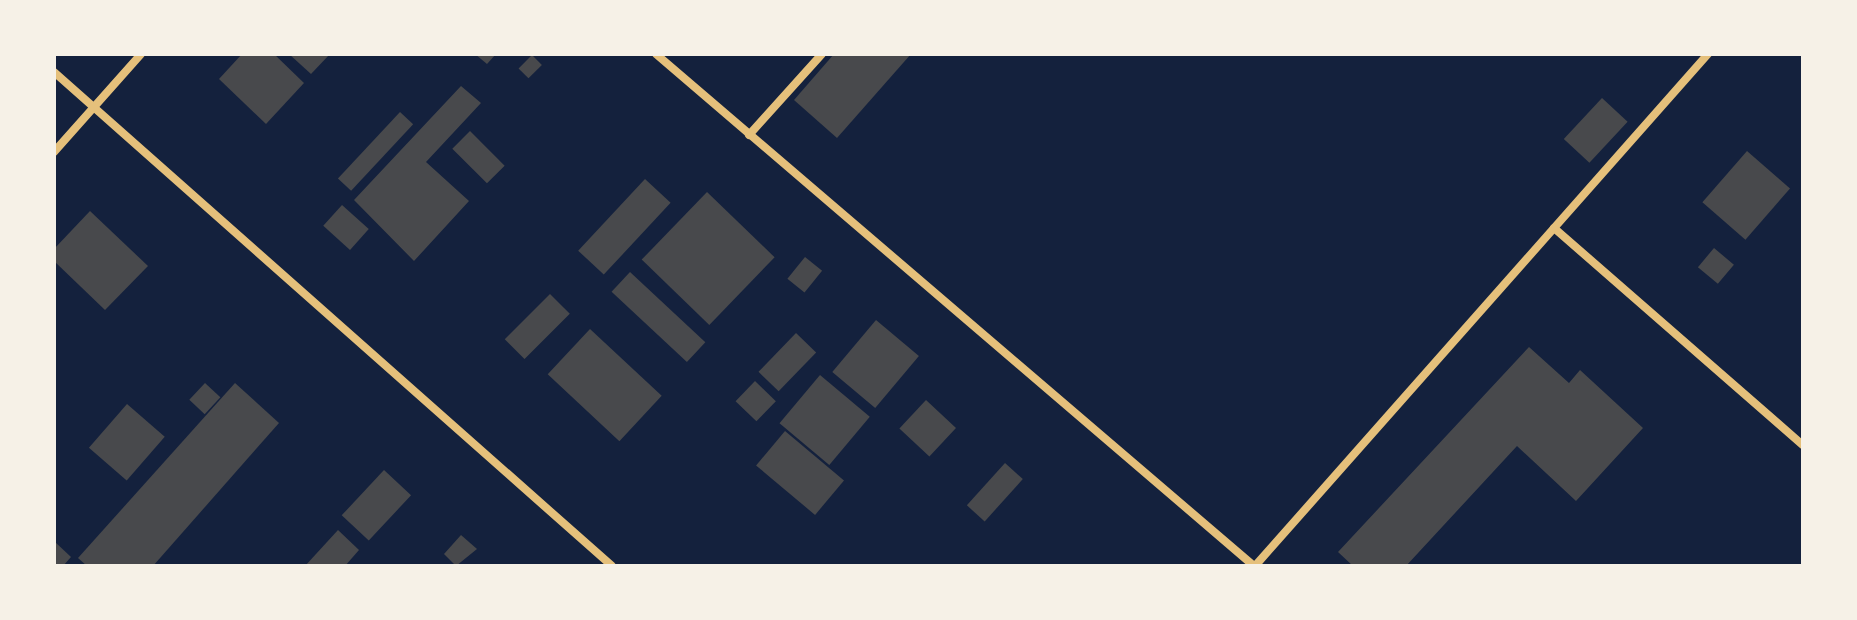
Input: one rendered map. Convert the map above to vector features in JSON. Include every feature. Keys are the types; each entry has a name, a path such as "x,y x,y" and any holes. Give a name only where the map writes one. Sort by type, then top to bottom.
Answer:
{"street":[{"path":"54,152 141,54"},
{"path":"656,54 1254,566 1708,54"},
{"path":"749,135 822,54"},
{"path":"54,72 612,566"},
{"path":"1554,228 1803,445"}],"building":[{"path":"242,54 274,54 304,83 266,124 219,79"},
{"path":"289,54 330,54 311,74"},
{"path":"475,54 496,54 487,64"},
{"path":"834,54 911,54 837,138 794,100"},
{"path":"532,55 542,65 528,78 519,68"},
{"path":"461,86 481,103 426,162 469,201 414,261 354,200"},
{"path":"1602,98 1628,122 1589,163 1564,139"},
{"path":"400,112 413,124 351,191 338,179"},
{"path":"470,131 505,166 487,183 452,149"},
{"path":"1747,151 1790,188 1745,240 1702,202"},
{"path":"645,179 671,203 604,275 578,251"},
{"path":"707,192 775,257 709,325 642,260"},
{"path":"342,205 369,229 350,250 323,226"},
{"path":"90,211 148,266 105,310 54,261 54,249"},
{"path":"1714,248 1734,265 1718,284 1698,267"},
{"path":"805,257 822,271 804,293 787,279"},
{"path":"630,272 705,342 687,362 612,292"},
{"path":"550,294 570,314 525,359 505,339"},
{"path":"876,320 919,356 875,408 832,372"},
{"path":"590,329 662,396 619,441 548,374"},
{"path":"796,333 816,352 779,391 758,372"},
{"path":"1529,347 1569,383 1580,370 1643,428 1576,501 1517,446 1406,566 1353,566 1338,552"},
{"path":"820,375 870,417 829,465 780,423"},
{"path":"755,381 776,401 756,421 736,401"},
{"path":"205,383 220,397 205,414 189,400"},
{"path":"235,383 279,423 153,566 87,566 78,558"},
{"path":"926,400 956,428 929,456 899,429"},
{"path":"127,404 165,437 127,481 89,448"},
{"path":"785,431 844,480 815,515 756,465"},
{"path":"1005,463 1023,479 985,521 967,505"},
{"path":"384,470 411,495 369,541 342,515"},
{"path":"338,530 359,550 345,566 305,566"},
{"path":"461,535 477,549 456,566 444,554"},
{"path":"54,541 71,557 63,566 54,566"}]}
